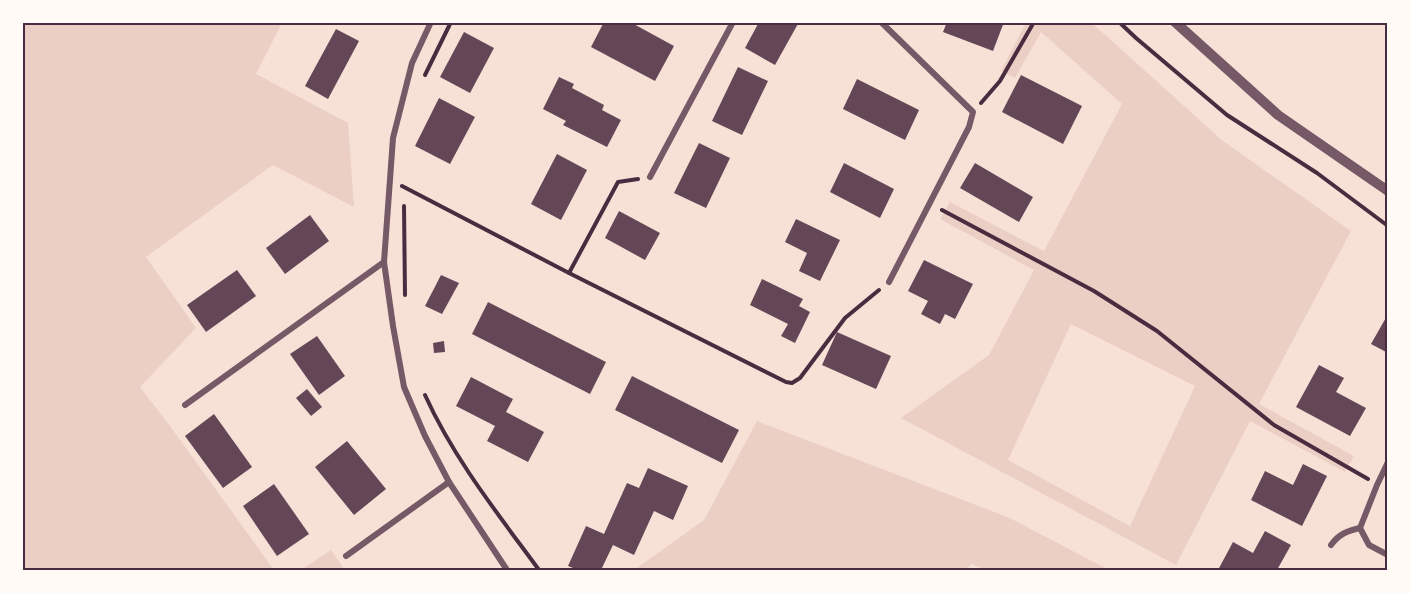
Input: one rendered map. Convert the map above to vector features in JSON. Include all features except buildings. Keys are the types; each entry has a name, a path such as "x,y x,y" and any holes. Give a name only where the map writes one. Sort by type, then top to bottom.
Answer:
{"street":[{"path":"430,22 412,63 393,138 384,262 404,387 425,436 449,482 507,570"},
{"path":"650,177 733,22"},
{"path":"882,22 973,112 969,127 889,282"},
{"path":"1175,22 1278,115 1388,191"},
{"path":"185,405 384,262"},
{"path":"1359,528 1388,462"},
{"path":"346,556 449,482"},
{"path":"1331,545 1346,531 1359,528"},
{"path":"1359,528 1369,545 1388,555"}],"path":[{"path":"424,78 451,22"},
{"path":"973,112 1000,81 1034,22"},
{"path":"1119,22 1227,115 1317,173 1388,226"},
{"path":"405,177 405,302"},
{"path":"569,273 618,182 650,177"},
{"path":"390,179 569,273 786,382 792,383 800,378 845,318 889,282"},
{"path":"930,204 1094,291 1157,331 1274,425 1360,473 1377,485"},
{"path":"421,388 438,424 481,491 539,570"}],"shaded area":[{"path":"22,23 282,23 256,74 348,123 354,207 273,165 146,257 196,328 140,387 274,570 23,570"},
{"path":"1026,23 1092,23 1223,141 1351,231 1259,404 1354,456 1345,472 1250,421 1176,565 901,418 989,355 1034,270 940,219 950,202 1044,251 1122,104 1041,32 1015,78 1001,71","holes":["1071,324 1195,386 1130,526 1008,460"]},
{"path":"757,421 1010,518 1109,570 987,570 971,564 966,570 634,570 704,520"},
{"path":"331,550 345,570 301,570"}]}
